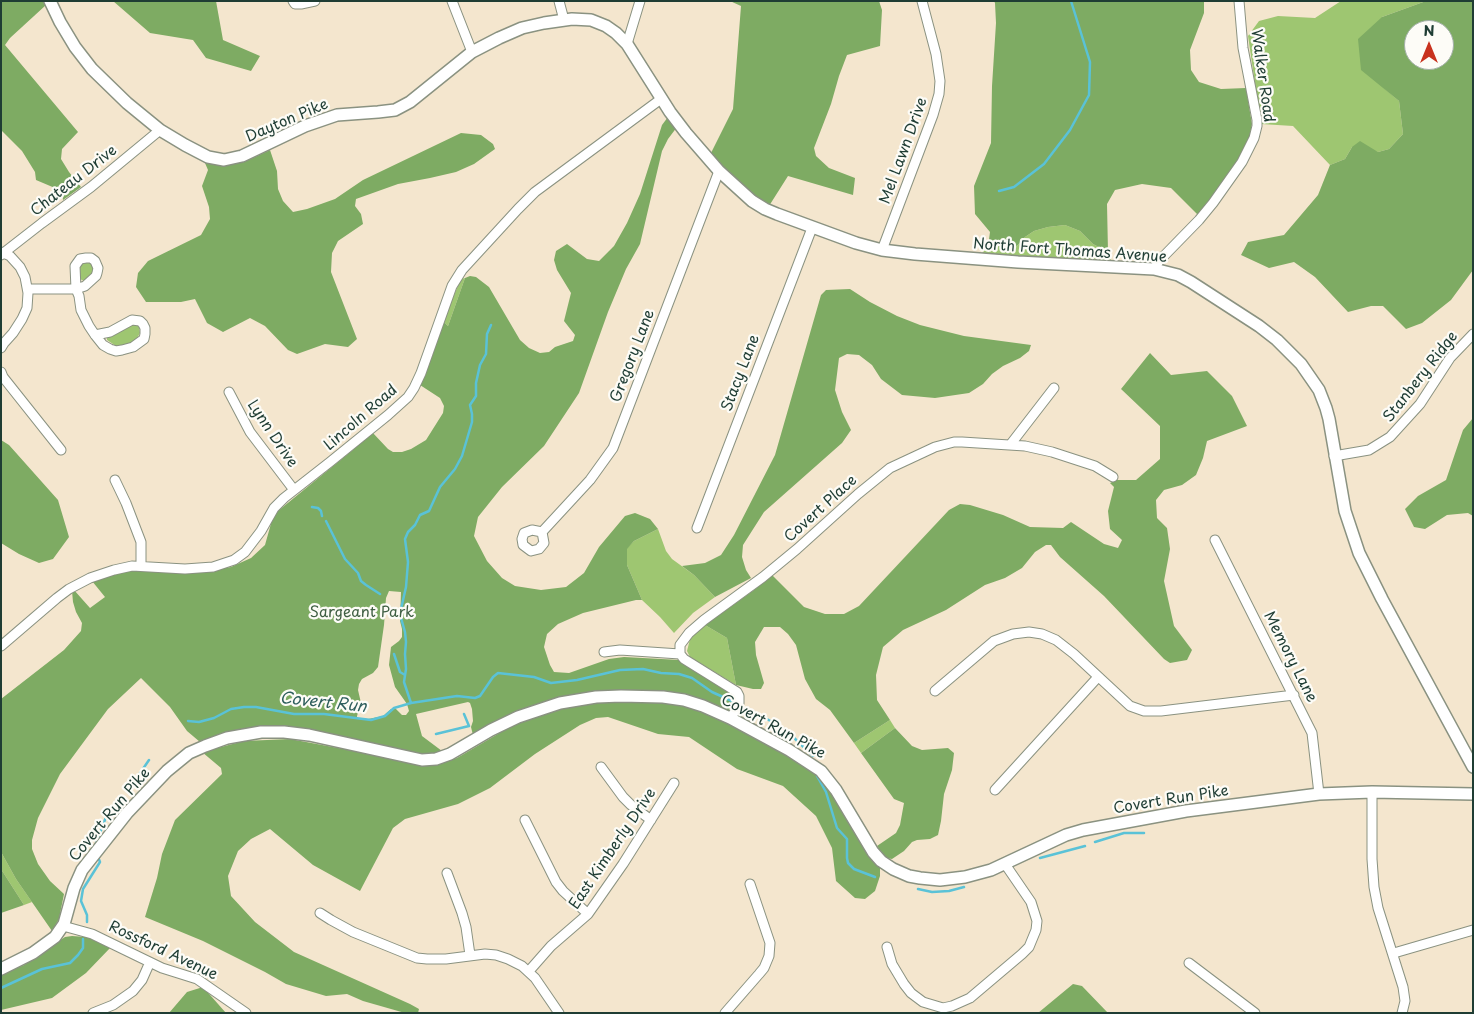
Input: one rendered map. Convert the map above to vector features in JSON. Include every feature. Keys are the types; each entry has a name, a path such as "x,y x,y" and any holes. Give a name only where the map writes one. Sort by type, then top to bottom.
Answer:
{"street":[{"name":"Dayton Pike","path":"50,1 71,40 92,69 127,103 160,130 185,145 208,157 224,160 242,156 328,117 400,108 472,52 522,28 564,20 591,20 606,26 616,33 627,44 661,98"},
{"path":"293,1 295,4 301,4 315,1"},
{"path":"452,1 472,52"},
{"path":"559,1 564,20"},
{"path":"627,44 640,1"},
{"name":"Mel Lawn Drive","path":"882,250 933,115 939,94 940,82 936,54 922,1"},
{"name":"Walker Road","path":"1154,269 1159,261 1199,220 1212,203 1242,162 1254,138 1257,126 1244,58 1239,1"},
{"name":"North Fort Thomas Avenue","path":"661,98 686,133 719,171 752,201 765,209 812,228 856,244 882,250 1018,262 1154,269 1178,275 1199,286 1258,326 1288,350 1308,372 1322,397 1329,418 1334,456 1345,511 1359,553 1473,767"},
{"name":"Lincoln Road","path":"1,646 69,589 88,579 132,566 213,567 234,560 250,546 274,508 284,498 408,397 421,373 452,286 462,270 518,209 555,177 661,98"},
{"name":"Chateau Drive","path":"2,253 91,187 160,130"},
{"name":"Gregory Lane","path":"542,532 590,480 612,448 719,171"},
{"name":"Stacy Lane","path":"697,528 812,228"},
{"path":"1,348 4,342 14,333 22,319 28,301 28,289 20,267 10,256 2,253"},
{"path":"28,289 76,290 85,319 95,335 103,345 116,351 133,347 144,339 145,328 140,322 132,320 110,332 95,335"},
{"name":"Stanbery Ridge","path":"1334,456 1370,450 1390,438 1420,404 1450,358 1473,334"},
{"path":"1,372 61,450"},
{"path":"1010,445 1054,388"},
{"name":"Lynn Drive","path":"229,392 250,432 294,490"},
{"name":"Covert Place","path":"680,654 681,644 689,633 704,620 763,577 890,468 927,450 954,442 1025,446 1077,459 1095,466 1113,477"},
{"path":"115,480 141,542 141,566"},
{"name":"Memory Lane","path":"1215,540 1312,733 1319,794"},
{"path":"935,691 988,645 1001,637 1019,632 1042,634 1056,640 1130,706 1144,711 1150,712 1294,695"},
{"path":"604,652 620,650 680,654 691,664 737,692 739,703 730,718"},
{"path":"995,790 1098,676"},
{"name":"Covert Run Pike","path":"1,969 42,947 55,937 63,926 74,888 82,870 127,813 177,762 196,749 216,741 262,732 309,735 422,760 436,759 450,754 518,717 560,703 596,697 643,696 684,700 730,718 789,750 822,772 836,790 874,852 882,861 902,873 920,878 940,880 978,874 1006,864 1066,835 1083,830 1186,811 1319,794 1372,792 1473,794"},
{"path":"601,766 623,797 651,820"},
{"name":"East Kimberly Drive","path":"529,971 551,946 588,914 627,858 674,783"},
{"path":"1372,792 1374,887 1378,908 1394,953 1405,994 1402,1013"},
{"path":"525,820 556,882 588,914"},
{"path":"887,947 892,964 904,984 910,992 923,1002 943,1008 970,998 1029,947 1036,930 1037,921 1031,902 1006,864"},
{"path":"447,873 465,924 470,956"},
{"path":"726,1013 764,968 769,956 768,935 750,884"},
{"path":"320,913 354,932 417,958 436,960 485,954 508,959 529,971 558,1013"},
{"name":"Rossford Avenue","path":"63,926 92,934 162,968 197,979 246,1013"},
{"path":"1394,953 1473,930"},
{"path":"93,1013 114,1005 133,991 142,980 150,962"},
{"path":"1189,963 1255,1013"}],"green space":[{"path":"2,1 44,1 46,5 10,38 5,45 78,132 62,149 61,159 81,187 63,200 62,191 36,180 35,172 22,151 1,130"},
{"path":"113,1 216,1 223,40 260,56 251,71 206,58 193,40 150,33"},
{"path":"730,1 879,1 882,10 880,46 847,55 814,148 816,156 829,168 855,178 853,195 788,176 769,206 740,185 710,155 733,109 741,6"},
{"path":"994,1 1204,1 1204,13 1190,50 1191,70 1199,82 1221,89 1246,88 1252,124 1249,140 1230,173 1198,215 1171,188 1142,184 1115,190 1107,204 1108,252 1093,244 1080,231 1065,225 1034,231 1017,246 988,247 990,232 975,214 974,186 991,143 996,23"},
{"path":"1341,1 1426,1 1382,17 1385,89 1399,101 1403,134 1389,149 1378,152 1352,147 1345,159 1330,165 1293,126 1261,124 1248,36 1259,21 1278,16 1315,18"},
{"path":"1426,1 1473,1 1473,270 1451,300 1422,323 1406,329 1383,306 1371,306 1348,312 1315,277 1294,262 1269,268 1241,255 1248,242 1284,235 1318,195 1330,165 1345,159 1352,147 1360,141 1378,152 1389,149 1403,134 1399,101 1361,70 1358,39 1382,17"},
{"name":"Sargeant Park","path":"668,117 677,127 662,151 640,244 626,269 608,312 579,393 544,446 502,487 478,517 474,536 487,561 502,578 515,586 541,590 566,587 584,573 599,547 625,516 635,513 650,519 658,529 634,541 627,549 627,565 642,600 583,613 558,624 547,634 544,647 550,665 554,672 569,673 609,659 624,657 680,660 733,693 735,698 731,708 727,711 654,693 608,690 573,695 546,702 515,714 473,735 471,727 473,721 472,709 468,702 416,714 422,736 442,751 431,754 417,754 251,729 222,733 200,742 187,731 170,707 141,678 108,709 60,774 38,818 32,840 32,849 38,864 50,881 64,894 59,919 52,931 16,879 1,852 1,699 64,650 81,631 82,623 76,612 72,591 74,590 90,608 105,597 92,581 129,570 188,573 231,567 251,558 265,545 272,520 278,511 372,432 393,452 411,449 426,440 443,413 444,406 440,398 420,385 425,376 443,321 448,326 465,278 470,276 476,277 489,287 520,340 529,348 540,353 549,352 555,347 573,341 575,335 564,321 571,293 557,270 554,260 556,251 567,244 587,259 599,261 614,246 640,194 662,125","holes":["389,591 401,592 400,621 402,637 391,647 389,665 395,687 407,704 409,711 406,715 402,715 396,709 391,709 383,716 368,719 357,718 361,703 358,690 359,684 362,679 373,673 378,667 386,598"]},
{"path":"461,133 481,135 493,144 495,149 474,164 456,172 398,184 356,199 355,206 361,214 363,224 338,241 332,253 331,272 357,339 348,347 325,344 297,354 288,350 265,326 250,318 223,332 207,323 195,299 181,302 146,302 136,287 138,273 148,261 201,235 210,219 209,207 202,186 208,170 205,163 223,165 244,162 270,150 277,171 278,189 283,201 293,212 335,199 363,180"},
{"path":"1065,225 1080,231 1093,244 1108,252 1112,263 981,254 988,247 1017,246 1034,231"},
{"path":"83,262 90,262 94,267 93,274 84,281 80,279 79,273"},
{"path":"465,278 448,326 443,321 461,279"},
{"path":"850,289 897,316 920,325 964,336 1031,345 1029,351 1020,358 1003,366 983,384 969,393 935,398 902,395 881,379 872,365 859,355 847,354 839,358 835,390 842,412 851,430 842,443 764,512 743,545 742,557 751,578 715,597 694,575 682,566 705,563 721,555 734,535 775,455 821,295 826,290"},
{"path":"135,324 139,326 140,333 136,340 128,345 116,346 107,340 107,337"},
{"path":"1150,353 1171,375 1207,371 1232,396 1247,426 1207,441 1196,475 1182,485 1164,490 1156,500 1157,518 1167,528 1170,549 1164,581 1174,626 1192,650 1187,660 1170,663 1164,659 1104,596 1060,557 1051,545 1046,545 1035,552 1022,568 1005,578 985,585 946,610 903,630 883,647 876,675 877,700 890,720 854,743 830,710 816,699 805,679 796,645 780,627 764,627 755,642 756,655 764,683 761,689 736,685 727,638 705,625 772,575 804,607 825,614 844,614 859,606 949,510 960,504 970,505 1003,515 1030,527 1063,528 1071,522 1104,544 1118,548 1122,540 1110,529 1108,511 1114,487 1110,483 1116,480 1136,480 1160,459 1160,426 1121,389"},
{"path":"1473,418 1473,516 1468,513 1447,515 1425,529 1414,527 1405,509 1418,496 1446,480 1463,430"},
{"path":"1,440 9,445 58,500 69,537 53,559 39,563 1,543"},
{"path":"658,529 666,551 672,559 694,575 715,597 693,613 674,633 642,600 627,565 627,548 634,541"},
{"path":"705,625 727,638 736,685 690,657 687,651 690,639"},
{"path":"599,701 675,703 702,711 765,742 824,779 880,866 880,876 875,891 865,899 855,898 836,881 832,848 816,816 783,786 737,769 689,737 658,734 608,717 596,718 580,725 535,754 490,788 458,804 405,819 393,828 360,891 313,865 270,829 251,839 238,851 228,876 231,896 255,922 294,952 410,1004 419,1009 418,1013 405,1013 363,1001 347,994 326,996 286,984 203,941 145,917 162,854 175,820 222,774 221,768 202,752 244,741 290,739 413,762 435,764 457,758 508,728 548,711"},
{"path":"890,720 895,728 861,753 854,743"},
{"path":"895,728 912,746 922,750 948,748 954,753 952,770 944,794 938,835 930,839 912,842 904,851 892,859 886,858 877,846 896,833 900,825 904,803 894,799 861,753"},
{"path":"1,852 32,902 24,905 1,869"},
{"path":"1,869 24,905 1,913"},
{"path":"65,937 86,937 111,947 86,973 52,998 1,1010 1,975 24,965"},
{"path":"1073,984 1082,986 1108,1013 1038,1013"},
{"path":"203,987 226,1013 169,1013 187,992"}],"waterway":[{"path":"999,191 1014,187 1044,164 1070,130 1089,95 1090,62 1071,1"},
{"path":"411,703 404,682 406,642 401,618 408,562 405,539 420,515 429,511 440,487 455,469 462,456 472,422 470,405 476,396 476,383 480,365 486,354 487,334 491,325"},
{"path":"312,507 318,508 322,516"},
{"path":"326,521 345,559 358,573 361,581 380,594"},
{"path":"394,654 400,672 405,675"},
{"name":"Covert Run","path":"188,721 199,722 214,718 231,709 244,707 256,707 294,714 324,714 371,720 385,716 394,708 411,703 457,696 475,698 480,696 498,673 534,677 551,683 577,680 620,670 643,669 679,674 692,678 712,692 732,701"},
{"name":"Covert Run","path":"747,708 791,735 813,756"},
{"path":"436,734 469,726 464,714"},
{"name":"Covert Run","path":"125,787 136,779 149,760"},
{"name":"Covert Run","path":"817,776 826,792 837,828 847,839 848,863 854,869 875,877"},
{"name":"Covert Run","path":"95,846 106,817"},
{"name":"Covert Run","path":"1095,842 1124,833 1144,833"},
{"name":"Covert Run","path":"1040,858 1085,846"},
{"name":"Covert Run","path":"87,922 87,915 81,901 83,889 100,862 98,857"},
{"name":"Covert Run","path":"918,889 932,892 949,891 964,887"},
{"name":"Covert Run","path":"1,988 42,969 70,963 83,948 83,939"}]}
